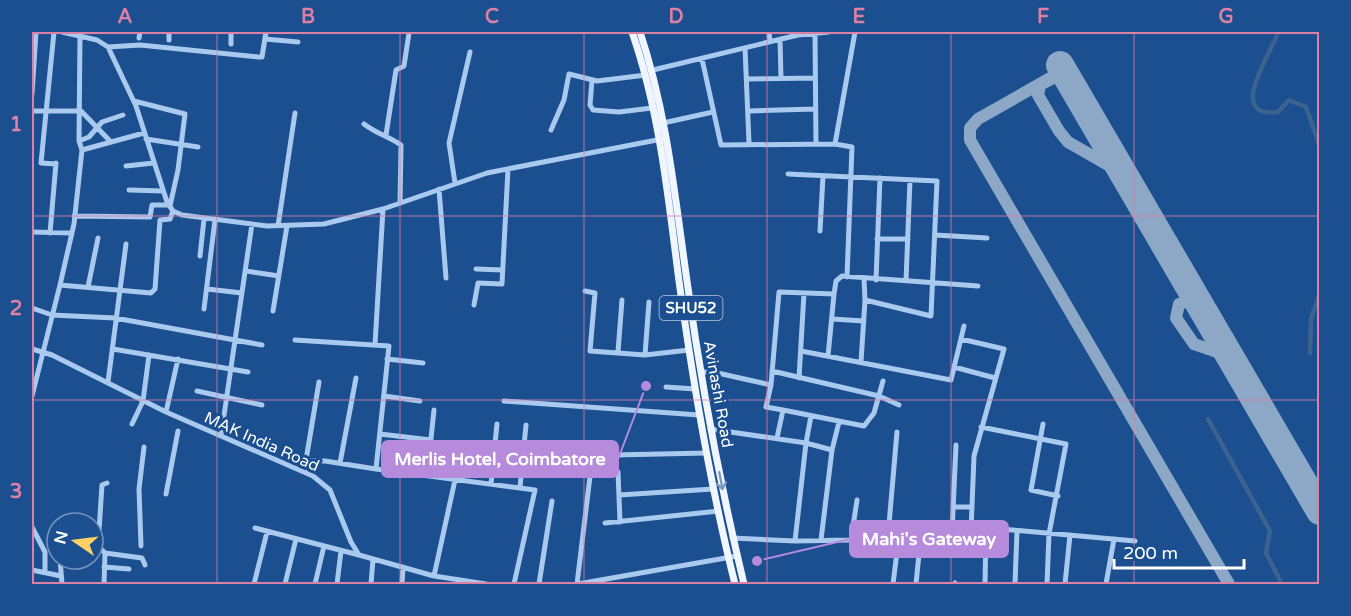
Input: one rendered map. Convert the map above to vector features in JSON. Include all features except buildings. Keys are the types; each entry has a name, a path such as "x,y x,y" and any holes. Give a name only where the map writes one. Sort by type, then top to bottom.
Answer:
{"main road":[{"name":"Avinashi Road","path":"632,32 649,72 652,108 663,139 710,429 744,585"},
{"name":"Avinashi Road","path":"640,32 663,123 663,139 689,350 699,415 735,585"}],"street":[{"path":"32,94 36,32"},
{"path":"50,233 56,162 41,163 54,32"},
{"path":"62,32 97,40 108,47 134,101 163,191 171,208"},
{"path":"169,32 169,40"},
{"path":"231,32 231,44"},
{"path":"108,47 140,45 262,57 266,32"},
{"path":"769,32 770,42"},
{"path":"551,130 564,100 568,75 592,80 649,72 780,40 798,33 829,32"},
{"path":"836,144 855,32"},
{"path":"386,135 396,70 404,66 409,33"},
{"path":"815,33 816,144"},
{"path":"32,396 34,377 72,233 82,150 79,141 80,35"},
{"path":"265,39 298,42"},
{"path":"780,40 781,78"},
{"path":"745,48 749,143"},
{"path":"455,183 449,143 470,52"},
{"path":"702,59 721,145 836,144 852,147 847,277"},
{"path":"747,79 815,78"},
{"path":"592,80 590,105 593,110 619,112 652,108"},
{"path":"60,285 151,293 154,288 160,220 170,219 185,114 134,101"},
{"path":"748,111 815,109"},
{"path":"32,111 81,111 111,142"},
{"path":"663,123 713,112"},
{"path":"278,226 295,113"},
{"path":"89,120 102,122 123,115"},
{"path":"79,141 88,137 102,122"},
{"path":"364,123 377,134 386,135 401,145 400,203"},
{"path":"82,150 145,136 198,147"},
{"path":"74,216 150,217 152,205 171,208 204,219 278,226 324,224 383,209 455,183 508,169 663,139"},
{"path":"126,166 154,163"},
{"path":"474,305 478,283 502,284 508,169"},
{"path":"788,174 938,181 931,316 865,300"},
{"path":"820,231 823,176"},
{"path":"876,280 880,178"},
{"path":"906,281 910,180"},
{"path":"439,189 446,278"},
{"path":"129,190 163,191"},
{"path":"375,345 383,209"},
{"path":"200,256 204,219"},
{"path":"204,309 215,220"},
{"path":"221,436 252,224"},
{"path":"273,311 287,226"},
{"path":"32,232 72,233"},
{"path":"935,235 987,238"},
{"path":"88,287 98,238"},
{"path":"877,239 908,239"},
{"path":"108,381 126,244"},
{"path":"476,269 502,270"},
{"path":"246,271 279,276"},
{"path":"828,356 834,294 838,277 978,286"},
{"path":"861,362 864,279"},
{"path":"207,289 242,293"},
{"path":"585,291 595,293 590,351 618,351 645,355 689,350"},
{"path":"834,294 779,292 777,295 771,385 766,407 864,426 874,413 883,381"},
{"path":"799,378 804,293"},
{"path":"618,351 622,300"},
{"path":"645,355 649,302"},
{"path":"32,308 52,315 116,318 262,345"},
{"path":"832,319 864,321"},
{"path":"801,351 951,380 964,326"},
{"path":"961,339 1004,349 974,456 971,531"},
{"path":"295,340 389,346 376,470"},
{"name":"MAK India Road","path":"32,349 108,381 166,412 304,472 330,490 351,543 359,555"},
{"path":"112,349 248,372"},
{"path":"132,424 143,401 149,355"},
{"path":"166,412 178,359"},
{"path":"387,359 423,363"},
{"path":"954,367 995,378"},
{"path":"772,371 879,396 899,405"},
{"path":"701,372 713,372 771,385"},
{"path":"340,463 356,378"},
{"path":"304,472 319,382"},
{"path":"666,387 695,389"},
{"path":"196,391 262,405"},
{"path":"384,396 420,401"},
{"path":"504,402 699,415"},
{"path":"427,476 434,410"},
{"path":"777,438 783,410"},
{"path":"795,542 806,443 812,416"},
{"path":"821,540 832,450 840,422"},
{"path":"491,484 497,424"},
{"path":"1043,424 1030,490 1058,496"},
{"path":"520,487 526,425"},
{"path":"981,427 1066,444 1050,534 1047,585"},
{"path":"710,429 777,438 832,450"},
{"path":"166,494 178,431"},
{"path":"888,536 897,432"},
{"path":"380,434 431,440"},
{"path":"952,532 956,445"},
{"path":"141,546 140,489 144,447"},
{"path":"456,450 494,453"},
{"path":"707,453 614,455 592,460 578,585 737,556"},
{"path":"614,455 614,472 618,472 620,522"},
{"path":"306,461 340,463 376,470 535,490 514,585"},
{"path":"431,585 455,480"},
{"path":"100,511 102,485 107,483"},
{"path":"619,495 714,489"},
{"path":"851,540 857,500"},
{"path":"538,585 552,501"},
{"path":"953,507 972,507"},
{"path":"605,523 719,511"},
{"path":"32,526 45,552 45,572"},
{"path":"255,528 448,581 486,585"},
{"path":"732,538 795,542 986,530 1135,541"},
{"path":"985,585 986,530"},
{"path":"1015,585 1017,531"},
{"path":"254,585 267,532"},
{"path":"916,585 921,534"},
{"path":"1065,585 1070,535"},
{"path":"893,585 899,536"},
{"path":"1106,585 1114,538"},
{"path":"285,585 296,539"},
{"path":"315,585 324,546"},
{"path":"337,585 341,551"},
{"path":"105,553 142,558 145,565"},
{"path":"372,585 373,559"},
{"path":"105,567 129,569"},
{"path":"402,585 403,567"},
{"path":"32,570 61,576"},
{"path":"61,571 62,585"},
{"path":"622,576 622,585"}],"waterway":[{"path":"1278,32 1256,82 1253,95 1255,105 1262,111 1278,112 1289,100 1306,107 1320,147"},
{"path":"1310,353 1311,319 1320,293"},
{"path":"1208,419 1270,531 1266,553 1282,584"}],"taxiway":[{"path":"1090,118 1081,90 1072,80 1057,76 1040,85 1038,95 1068,142 1122,173"},
{"path":"1052,77 978,119 970,128 970,140 1229,584"},
{"path":"1196,299 1179,304 1176,318 1194,344 1229,356"}],"runway":[{"path":"1060,65 1320,511"}],"place":[{"name":"Merlis Hotel, Coimbatore","path":"646,386"},
{"name":"Mahi's Gateway","path":"757,561"}]}
